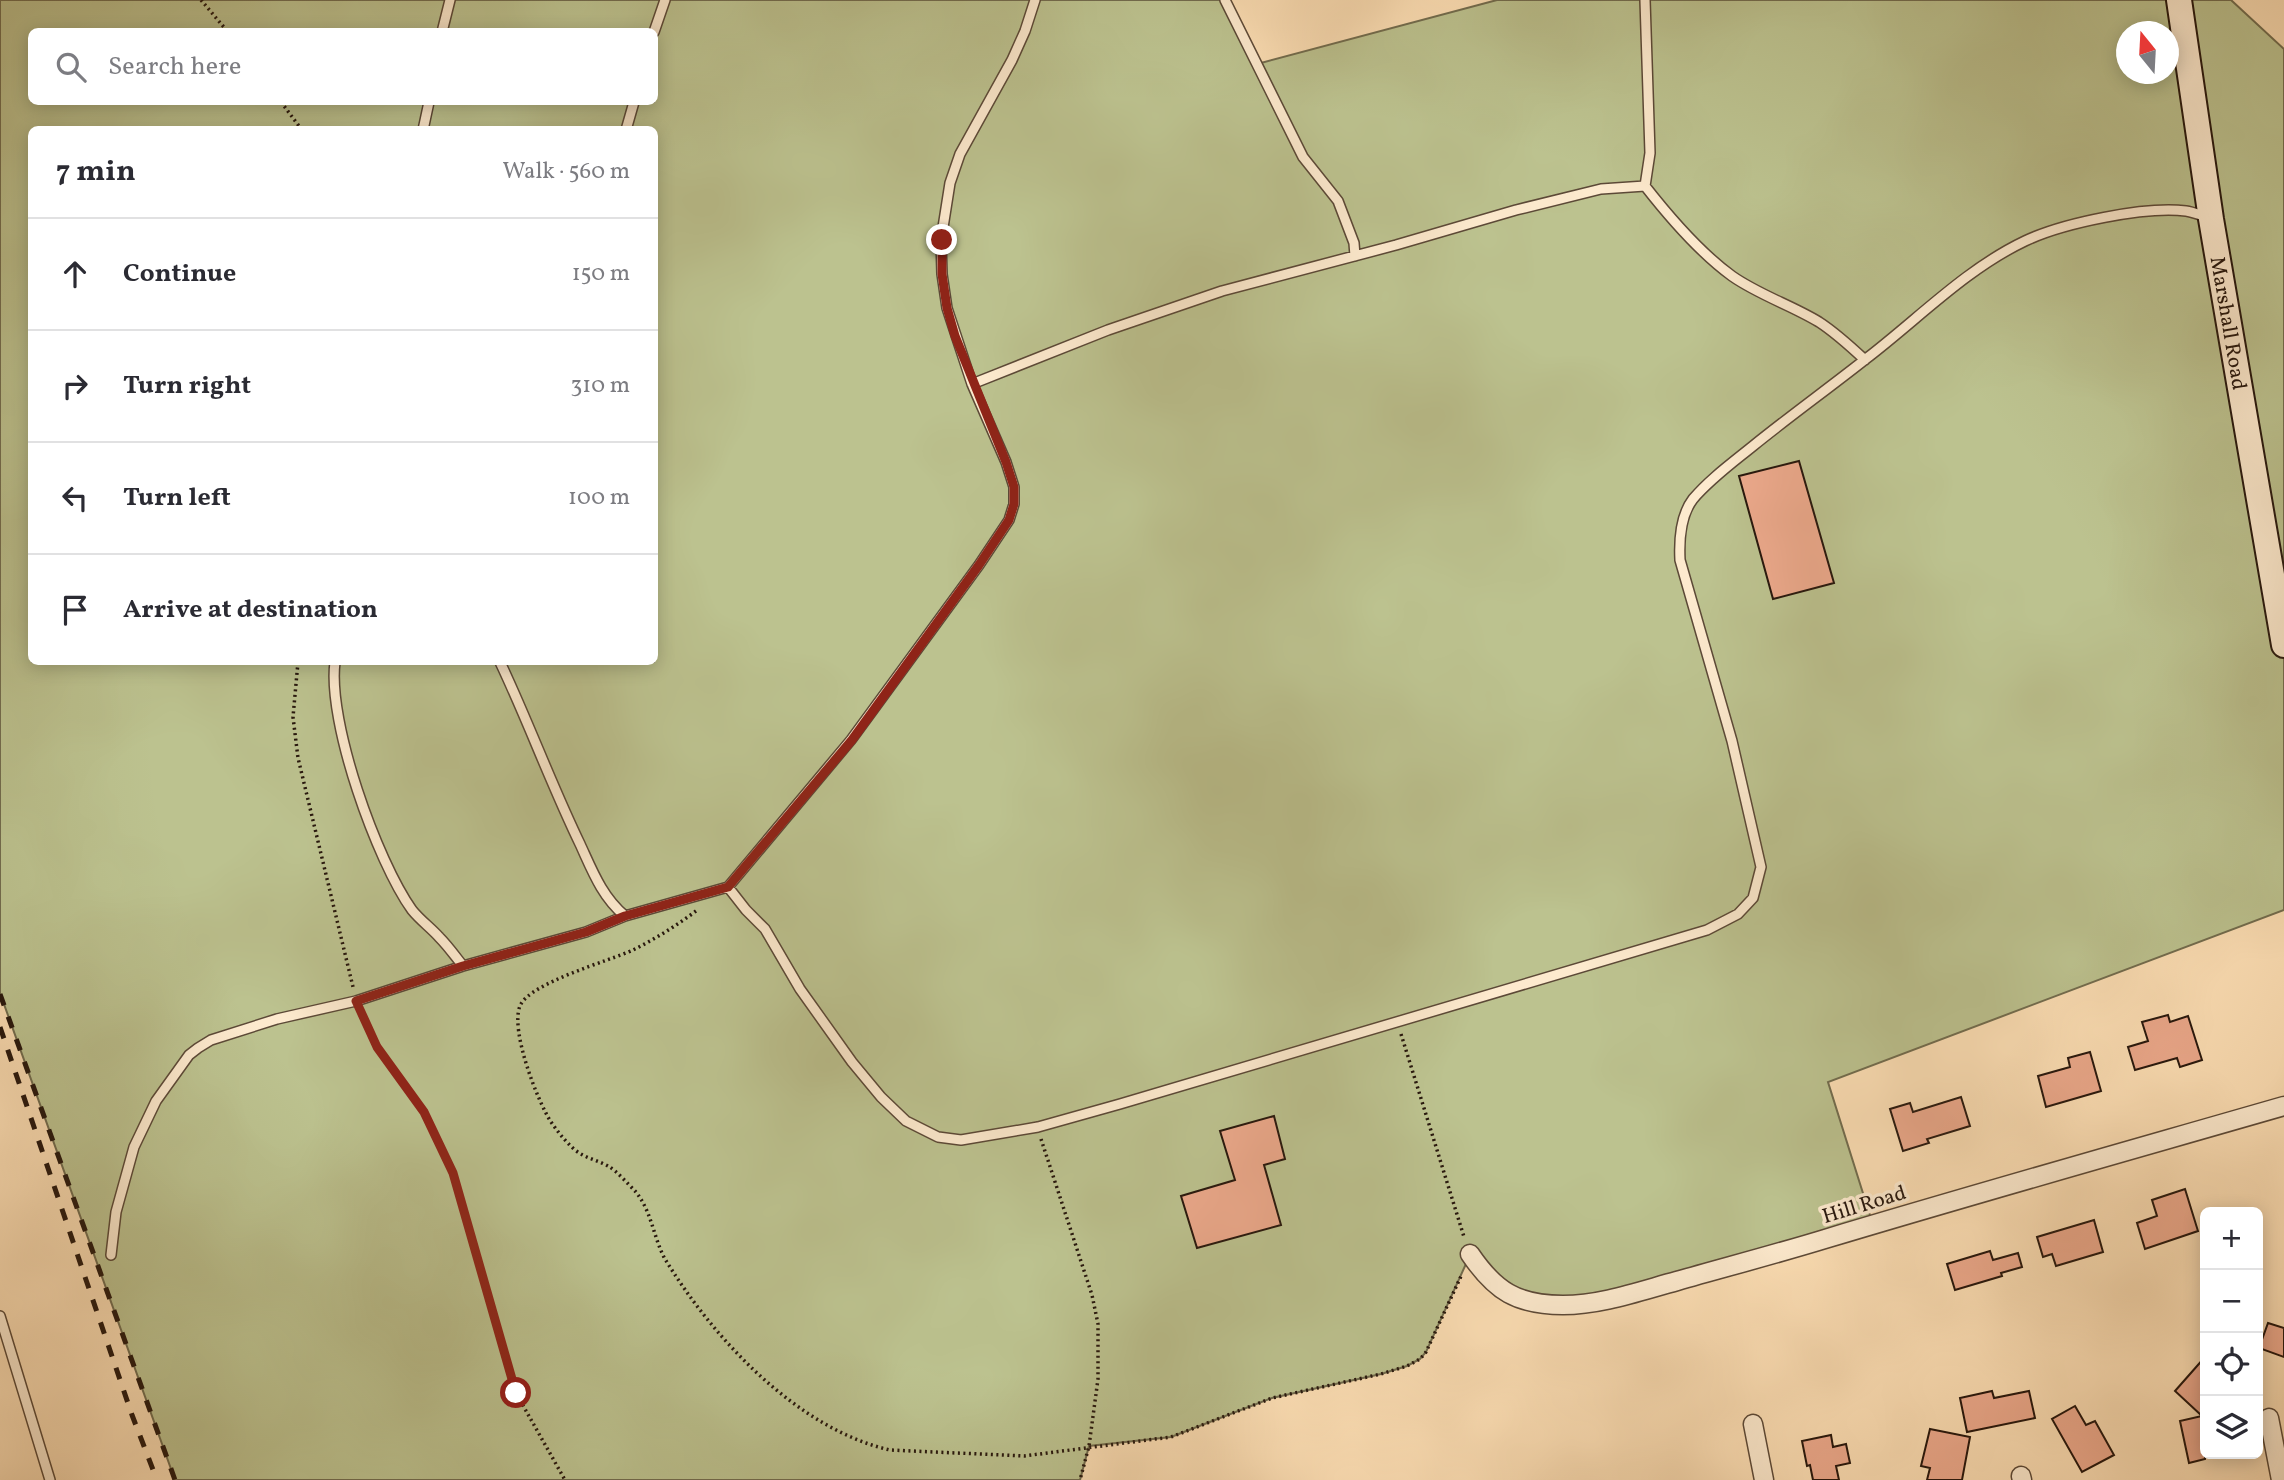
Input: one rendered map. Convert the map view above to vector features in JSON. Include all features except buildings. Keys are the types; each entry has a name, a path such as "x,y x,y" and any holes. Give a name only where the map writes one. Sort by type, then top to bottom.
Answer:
{"main road":[{"name":"Marshall Road","path":"2179,0 2211,219 2284,645"}],"street":[{"name":"Hill Road","path":"1470,1254 1485,1276 1500,1289 1517,1298 1550,1304 1586,1304 1636,1293 2284,1105"},
{"path":"2269,1418 2281,1480"},
{"path":"1753,1424 1764,1480"}],"lane":[{"path":"443,28 450,0"},
{"path":"655,28 665,0"},
{"path":"111,1255 116,1212 134,1147 156,1101 189,1055 211,1040 237,1031 356,1001 463,966 586,932 625,916 728,887 852,740 979,565 1009,520 1014,504 1014,487 1006,462 972,384 947,308 942,274 942,240 945,206 960,155 1013,60 1035,0"},
{"path":"1225,0 1303,157 1338,201 1354,243 1355,256"},
{"path":"1645,0 1650,153 1645,186"},
{"path":"424,126 428,105"},
{"path":"627,126 633,105"},
{"path":"972,384 1170,308 1222,291 1516,210 1601,189 1645,186"},
{"path":"1645,186 1705,252 1732,275 1817,321 1839,336 1865,360"},
{"path":"728,887 746,911 765,929 800,989 852,1062 881,1097 906,1121 938,1137 961,1140 1038,1127 1707,930 1738,914 1753,898 1761,867 1732,741 1679,560 1679,540 1685,514 1692,501 1715,477 2001,253 2028,240 2084,223 2151,212 2188,211 2211,219"},
{"path":"335,665 338,721 378,845 394,880 414,913 440,938 463,966"},
{"path":"501,665 566,816 603,893 612,906 625,916"},
{"path":"0,1315 50,1480"}],"path":[{"path":"201,0 225,28"},
{"path":"283,105 299,126"},
{"path":"298,665 293,717 298,758 341,929 356,1001 377,1047 424,1112 453,1173 516,1393 565,1480"},
{"path":"702,907 667,932 524,998 518,1017 520,1038 531,1075 549,1119 562,1137 578,1152 609,1166 635,1192 651,1219 666,1261 684,1289 721,1335 776,1389 835,1431 869,1446 916,1453 1024,1456 1171,1437 1272,1398 1381,1374 1420,1359 1447,1310 1470,1254 1397,1022"},
{"path":"1038,1127 1092,1295 1098,1324 1098,1379 1089,1446 1080,1480"}],"green space":[{"path":"0,0 1225,0 1257,64 1497,0 2231,0 2284,49 2284,910 1828,1082 1873,1225 1586,1304 1517,1298 1470,1255 1426,1352 1420,1359 1381,1374 1272,1398 1171,1437 1089,1446 1080,1480 175,1480 0,993"}],"railway":[{"path":"0,994 175,1480"},
{"path":"0,1027 132,1415 157,1480"}],"route":[{"path":"516,1393 506,1366 453,1173 424,1112 377,1047 356,1001 463,966 586,932 625,916 728,887 852,740 979,565 1009,520 1014,504 1014,487 1006,462 972,384 947,308 942,274 942,240"}]}
